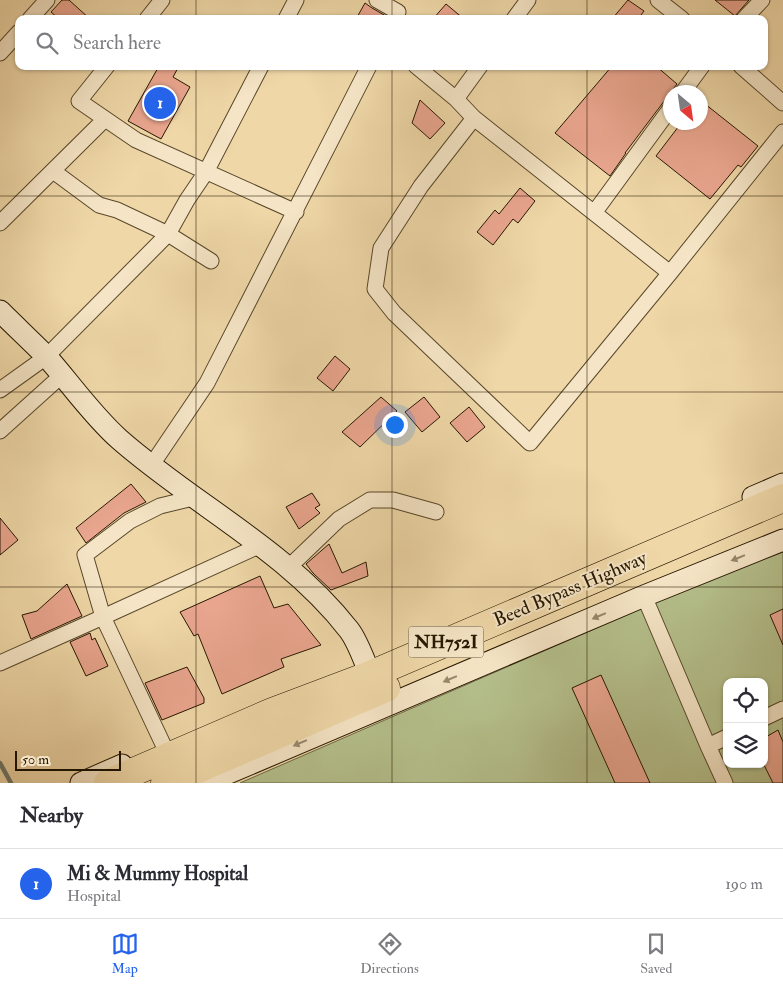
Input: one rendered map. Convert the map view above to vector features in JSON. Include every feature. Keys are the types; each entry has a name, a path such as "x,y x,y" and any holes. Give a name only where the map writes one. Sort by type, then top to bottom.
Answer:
{"highway":[{"name":"Beed Bypass Highway","path":"374,684 783,498"},
{"name":"Beed Bypass Highway","path":"108,783 374,684 669,566 783,518"}],"street":[{"path":"33,15 46,0"},
{"path":"150,15 162,0"},
{"path":"288,15 296,0"},
{"path":"377,0 399,10"},
{"path":"517,15 528,0"},
{"path":"658,0 677,15"},
{"path":"748,15 762,0"},
{"path":"0,53 15,36"},
{"path":"105,70 79,101 136,140 296,212"},
{"path":"0,390 46,357 168,234 187,200 206,172 259,70"},
{"path":"151,466 207,383 368,70"},
{"path":"421,70 456,99 474,118 670,273"},
{"path":"456,99 477,70"},
{"path":"688,85 699,70"},
{"path":"745,70 783,104"},
{"path":"474,118 421,186 381,248 375,289 394,313 530,443 783,132"},
{"path":"0,222 106,119"},
{"path":"594,213 663,119"},
{"path":"53,170 99,205 117,210 168,234 211,261"},
{"path":"1,313 46,357 117,437 193,498 262,545 289,567 350,631 374,684"},
{"path":"0,431 61,376"},
{"path":"205,783 374,684 783,484"},
{"path":"166,762 103,617 85,555 130,521 160,506 193,498"},
{"path":"289,567 339,519 370,500 393,500 436,512"},
{"path":"81,783 166,762 374,684 644,596 783,540"},
{"path":"0,663 262,545"},
{"path":"644,596 725,783"},
{"path":"768,716 783,709"},
{"path":"708,746 723,739"}],"green space":[{"path":"783,547 783,783 240,783"}],"building":[{"path":"62,0 69,0 86,15 54,15 51,12"},
{"path":"628,0 644,11 641,15 615,15"},
{"path":"715,0 749,0 734,15"},
{"path":"365,3 384,15 358,15"},
{"path":"446,4 459,15 436,15"},
{"path":"157,70 177,70 173,77 190,87 161,139 128,121"},
{"path":"609,70 661,70 677,84 663,85 663,103 610,176 555,133"},
{"path":"420,100 445,123 430,139 412,123"},
{"path":"708,106 758,146 741,167 738,165 710,199 656,156 676,130 708,130"},
{"path":"520,188 535,201 518,223 513,219 493,245 477,232 495,210 499,214"},
{"path":"335,356 350,369 333,391 317,378"},
{"path":"381,397 397,411 360,447 342,432"},
{"path":"424,397 440,417 422,432 405,412"},
{"path":"469,407 485,427 467,442 450,423"},
{"path":"131,484 146,502 124,513 86,543 76,528"},
{"path":"312,493 320,505 315,508 320,513 299,529 286,507"},
{"path":"0,518 18,540 0,555"},
{"path":"329,544 342,573 366,562 368,576 331,590 306,564"},
{"path":"260,576 274,608 288,604 321,645 281,659 284,667 222,694 198,634 194,636 180,612"},
{"path":"67,584 82,616 31,639 22,615 37,611"},
{"path":"783,609 783,645 770,615"},
{"path":"90,633 92,640 95,638 108,666 86,676 70,642"},
{"path":"187,667 204,698 204,703 162,720 145,683"},
{"path":"601,675 650,783 615,783 572,688"},
{"path":"778,730 783,742 783,783 773,783 766,768 768,768 768,736"}],"waterway":[{"path":"0,763 11,783"}],"place":[{"name":"Mi & Mummy Hospital","path":"160,103"}]}
